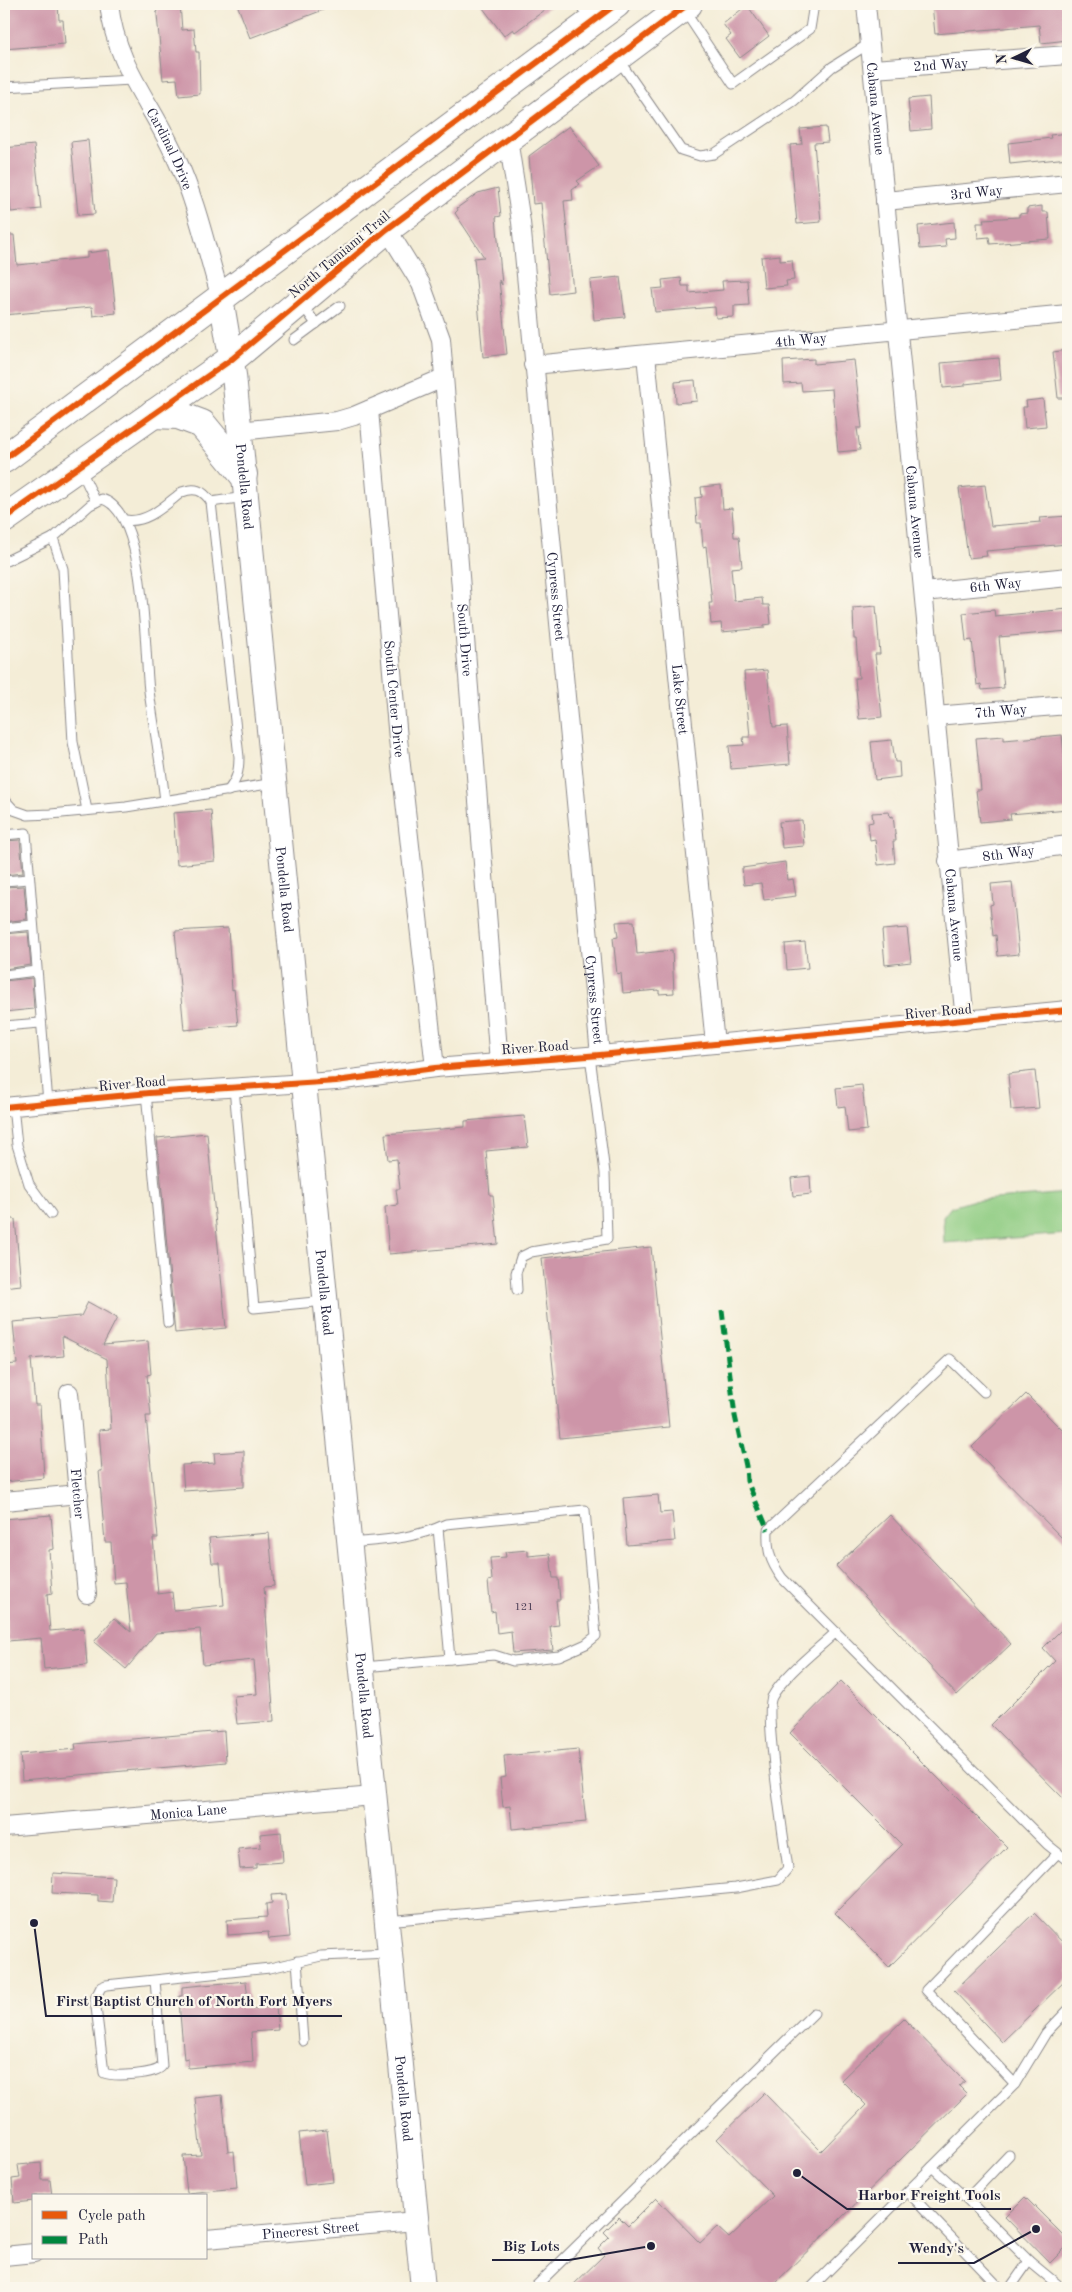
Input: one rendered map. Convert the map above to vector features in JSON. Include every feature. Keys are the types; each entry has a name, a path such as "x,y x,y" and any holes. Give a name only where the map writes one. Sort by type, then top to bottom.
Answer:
{"main road":[{"path":"4,459 220,298 586,12 616,4"},
{"name":"North Tamiami Trail","path":"4,519 232,359 386,229 685,6"},
{"name":"Pondella Road","path":"220,298 232,359 245,485 423,2288"},
{"path":"153,414 178,415 202,424 245,485"}],"street":[{"name":"Cardinal Drive","path":"108,4 115,35 132,80 167,138 187,184 220,298"},
{"name":"Cabana Avenue","path":"866,4 964,1021"},
{"name":"2nd Way","path":"873,69 1068,55"},
{"name":"Cypress Street","path":"508,139 521,222 595,1055"},
{"name":"3rd Way","path":"885,200 1068,183"},
{"name":"South Drive","path":"386,229 421,284 441,339 499,1062"},
{"name":"4th Way","path":"533,365 1068,314"},
{"name":"Lake Street","path":"646,355 715,1044"},
{"path":"239,431 337,421 369,410 443,378"},
{"name":"South Center Drive","path":"369,410 398,739 435,1068"},
{"name":"6th Way","path":"924,592 1068,577"},
{"name":"7th Way","path":"935,716 1068,705"},
{"name":"8th Way","path":"948,861 1068,845"},
{"name":"River Road","path":"8,1107 146,1093 304,1083 435,1068 595,1055 1068,1010"},
{"name":"Fletcher","path":"69,1393 87,1594"},
{"path":"4,1501 79,1494"},
{"name":"Monica Lane","path":"4,1826 374,1796"},
{"name":"Pinecrest Street","path":"208,2239 416,2221"},
{"path":"4,2256 32,2253"}],"lane":[{"path":"685,6 733,84 810,29 814,4"},
{"path":"616,57 681,150 700,156 714,154 794,101 832,67 870,43"},
{"path":"4,87 132,80"},
{"path":"300,302 316,324"},
{"path":"294,340 340,306"},
{"path":"79,466 96,502"},
{"path":"211,502 245,485"},
{"path":"124,520 135,522 144,519 182,492 189,490 197,489 206,495 211,502 239,757 239,769 235,782 228,791"},
{"path":"4,562 53,538 96,502 102,500 112,502 124,520 138,569 149,690 165,801"},
{"path":"53,538 63,569 73,742 87,810"},
{"path":"4,799 14,810 28,815 165,801 274,783"},
{"path":"4,836 26,833 48,1103"},
{"path":"4,881 29,879"},
{"path":"4,928 33,925"},
{"path":"4,975 36,971"},
{"path":"4,1026 40,1022"},
{"path":"517,1290 516,1273 521,1257 531,1252 607,1239 605,1172 595,1055"},
{"path":"234,1088 254,1308 325,1301"},
{"path":"146,1093 168,1323"},
{"path":"8,1107 29,1184 51,1214"},
{"path":"984,1392 950,1358 768,1530 767,1548 771,1563 782,1578 1057,1854 1068,1861"},
{"path":"349,1543 425,1534 446,1524 585,1510 596,1636 586,1644 559,1656 513,1661 494,1655 362,1667"},
{"path":"438,1528 450,1659"},
{"path":"386,1921 736,1888 778,1880 788,1868 770,1728 770,1698 836,1632"},
{"path":"1015,2084 926,1990 1057,1854"},
{"path":"154,1980 162,2066 154,2071 119,2075 104,2073 95,1999 98,1992 106,1985 154,1980 270,1968 321,1956 390,1952"},
{"path":"297,1961 303,2041"},
{"path":"811,2288 1015,2084 1046,2033 1068,2010"},
{"path":"534,2288 814,2012"},
{"path":"967,2199 1008,2156"},
{"path":"932,2167 1029,2261 1057,2284"},
{"path":"908,2192 1000,2288"},
{"path":"1010,2288 1029,2261"}],"green space":[{"path":"1068,1193 1068,1234 944,1243 943,1217 951,1207 971,1201"}],"building":[{"path":"4,4 58,4 59,20 63,20 65,44 4,49"},
{"path":"156,4 180,4 182,30 194,29 196,52 199,52 200,94 179,96 177,79 163,80"},
{"path":"237,4 335,4 336,5 250,38"},
{"path":"480,4 553,4 515,32 513,29 504,36"},
{"path":"932,4 1068,4 1068,40 1041,43 1039,25 935,34"},
{"path":"747,5 769,36 740,58 726,39 731,35 723,24"},
{"path":"929,97 931,129 911,131 908,99"},
{"path":"569,126 599,166 577,181 580,184 572,190 573,200 564,201 573,291 550,294 541,203 533,204 529,156"},
{"path":"826,127 828,142 814,143 821,222 797,224 790,145 802,144 800,129"},
{"path":"1068,133 1068,158 1010,164 1008,143 1051,138 1050,135"},
{"path":"88,140 95,214 78,215 71,142"},
{"path":"34,145 41,209 11,212 4,148"},
{"path":"498,188 501,216 496,217 502,285 499,280 507,354 483,357 474,258 484,257 455,213 458,210 457,208 478,193"},
{"path":"1042,206 1042,212 1048,212 1050,239 990,244 989,237 978,238 977,223 984,223 983,219 1019,217 1019,214 1027,213 1027,208"},
{"path":"954,222 955,238 945,239 946,247 920,249 918,226"},
{"path":"4,235 14,235 17,265 87,258 87,253 109,250 116,313 93,316 92,307 4,315"},
{"path":"780,255 780,261 792,260 794,280 786,281 787,286 764,288 761,257"},
{"path":"620,277 625,317 594,320 590,280"},
{"path":"681,278 682,286 689,286 689,293 723,290 722,281 747,280 749,305 734,306 734,317 716,318 715,307 655,312 652,289 663,288 662,280"},
{"path":"1068,350 1068,398 1058,398 1053,352"},
{"path":"999,358 1001,380 943,388 941,363"},
{"path":"814,359 814,364 854,360 862,428 857,428 860,450 838,452 832,389 802,391 801,383 784,384 783,361"},
{"path":"695,380 697,401 676,403 675,382"},
{"path":"1043,399 1046,426 1025,428 1023,407 1027,407 1026,401"},
{"path":"721,485 723,509 732,508 734,537 739,537 742,567 731,568 734,601 762,598 763,605 769,605 771,624 764,625 764,628 722,632 721,623 711,624 709,603 712,603 706,546 703,547 701,523 697,523 695,498 702,497 701,487"},
{"path":"985,485 991,526 1041,522 1040,518 1068,516 1068,544 986,551 987,556 968,558 959,488"},
{"path":"876,606 880,654 875,654 882,717 859,719 855,678 859,678 856,639 854,639 853,608"},
{"path":"1068,609 1068,631 999,637 1004,688 982,690 981,684 977,685 972,640 966,641 963,613 994,610 995,616"},
{"path":"767,670 773,727 787,726 790,764 731,769 729,746 744,745 743,737 750,737 744,672"},
{"path":"1062,735 1068,788 1068,809 1010,814 1011,819 980,822 976,790 981,790 976,738 1004,736 1004,740"},
{"path":"892,740 895,762 899,762 900,777 875,780 871,742"},
{"path":"211,810 215,861 177,865 173,813"},
{"path":"889,812 890,817 893,816 896,841 893,841 895,863 878,865 875,839 870,840 868,823 873,822 872,813"},
{"path":"802,820 804,846 782,848 779,822"},
{"path":"20,840 23,873 4,875 4,841"},
{"path":"785,862 787,880 793,879 796,896 764,900 761,883 744,885 742,868"},
{"path":"1012,882 1019,954 998,956 996,935 993,936 990,905 993,904 991,884"},
{"path":"24,886 27,919 4,922 4,887"},
{"path":"634,921 637,954 672,950 674,993 659,994 659,990 623,993 621,973 617,974 613,938 618,937 616,922"},
{"path":"228,928 232,990 234,989 238,1025 184,1030 175,931"},
{"path":"907,928 911,962 885,965 882,930"},
{"path":"28,932 31,965 4,969 4,934"},
{"path":"805,942 808,968 787,970 785,944"},
{"path":"32,978 34,1009 4,1012 4,981"},
{"path":"1035,1071 1039,1108 1011,1110 1008,1074"},
{"path":"862,1085 867,1130 848,1132 845,1106 838,1107 836,1088"},
{"path":"524,1116 528,1147 486,1151 490,1195 493,1195 498,1244 389,1254 385,1207 398,1205 396,1189 400,1189 397,1159 388,1160 385,1134 465,1127 465,1121"},
{"path":"207,1133 226,1328 175,1333 157,1138"},
{"path":"810,1176 811,1194 793,1196 791,1178"},
{"path":"4,1219 15,1219 21,1285 4,1287"},
{"path":"651,1247 669,1427 560,1438 542,1258"},
{"path":"88,1302 117,1318 103,1345 148,1341 151,1374 147,1375 151,1416 146,1416 158,1538 153,1538 158,1594 172,1592 174,1610 224,1605 220,1563 212,1563 209,1538 269,1533 274,1586 264,1587 274,1721 237,1724 234,1696 257,1694 254,1660 203,1665 200,1629 156,1633 126,1669 94,1642 114,1618 131,1632 126,1582 114,1583 111,1542 105,1542 99,1471 102,1471 99,1430 111,1429 107,1359 62,1336 64,1356 31,1359 35,1405 40,1405 44,1478 4,1482 4,1365 17,1364 13,1322 81,1316"},
{"path":"1026,1394 1068,1436 1068,1544 972,1447"},
{"path":"244,1451 244,1487 184,1491 182,1465 215,1463 214,1453"},
{"path":"658,1495 660,1513 672,1512 675,1541 627,1545 623,1498"},
{"path":"51,1515 54,1549 49,1550 52,1593 47,1594 50,1631 84,1628 87,1665 44,1669 41,1638 8,1641 4,1590 4,1519"},
{"path":"890,1515 1011,1644 957,1695 836,1566"},
{"path":"528,1550 528,1556 550,1554 553,1578 558,1578 560,1600 556,1600 559,1625 550,1626 553,1650 513,1653 511,1631 497,1633 495,1611 491,1612 488,1581 492,1580 490,1558 506,1557 505,1552"},
{"path":"1068,1623 1068,1803 991,1725 1055,1661 1043,1648"},
{"path":"841,1681 1007,1847 889,1967 835,1913 902,1845 790,1733"},
{"path":"224,1731 226,1762 22,1780 20,1754 76,1749 75,1744"},
{"path":"578,1749 586,1822 512,1829 510,1806 503,1807 500,1778 506,1777 504,1756"},
{"path":"281,1832 283,1862 256,1864 256,1868 240,1869 238,1849 261,1847 260,1834"},
{"path":"53,1873 114,1877 112,1902 98,1901 98,1895 52,1893"},
{"path":"286,1894 290,1937 269,1939 268,1932 228,1935 227,1920 267,1917 266,1904 272,1903 271,1895"},
{"path":"1034,1913 1068,1948 1068,1978 1002,2042 954,1991"},
{"path":"246,1981 249,2009 276,2007 278,2030 251,2032 253,2062 188,2068 188,2058 184,2059 180,2014 179,1996 182,1996 182,1987"},
{"path":"904,2019 965,2081 959,2086 967,2094 770,2288 570,2288 604,2255 598,2248 609,2237 604,2232 619,2217 628,2226 656,2198 700,2243 717,2227 729,2238 773,2196 717,2139 764,2093 821,2151 866,2105 841,2080"},
{"path":"222,2095 228,2152 234,2151 237,2188 187,2193 183,2156 201,2155 195,2098"},
{"path":"327,2130 333,2182 305,2185 299,2133"},
{"path":"41,2163 42,2180 50,2180 52,2194 32,2194 32,2201 14,2203 12,2179 20,2178 18,2165"},
{"path":"1025,2197 1068,2240 1068,2245 1050,2263 1005,2217"}],"marked path":[{"path":"722,1310 735,1416 746,1466 747,1481 768,1530"}],"cycle path":[{"path":"4,459 616,4"},
{"path":"4,519 232,359 387,229 688,4"},
{"path":"4,1107 149,1093 336,1081 435,1068 600,1055 1068,1010"}],"place":[{"name":"First Baptist Church of North Fort Myers","path":"34,1923"},
{"name":"Harbor Freight Tools","path":"797,2173"},
{"name":"Wendy's","path":"1036,2229"},
{"name":"Big Lots","path":"651,2246"}]}
